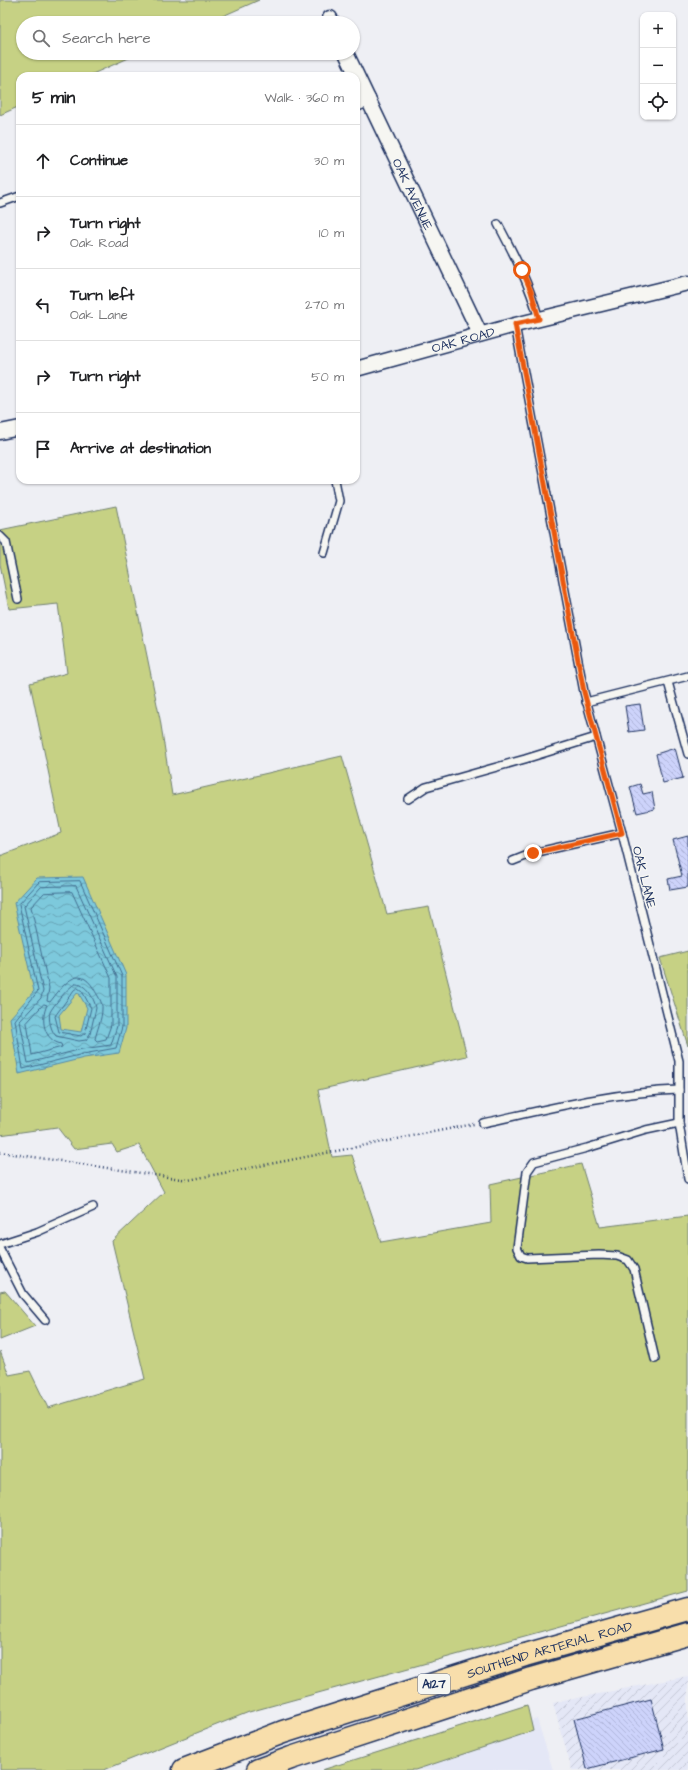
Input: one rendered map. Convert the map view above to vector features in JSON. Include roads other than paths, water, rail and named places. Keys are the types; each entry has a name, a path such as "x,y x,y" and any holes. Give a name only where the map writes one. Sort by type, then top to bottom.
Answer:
{"highway":[{"name":"SOUTHEND ARTERIAL ROAD","path":"184,1770 291,1730 525,1655 688,1609"},
{"name":"SOUTHEND ARTERIAL ROAD","path":"258,1770 299,1755 531,1679 688,1634"}],"street":[{"name":"OAK AVENUE","path":"348,60 352,72"},
{"name":"OAK AVENUE","path":"362,101 480,334"},
{"name":"OAK ROAD","path":"360,368 515,324 688,283"},
{"path":"0,432 16,429"}],"lane":[{"path":"0,203 16,197"},
{"path":"498,224 522,270 531,291 539,319"},
{"name":"OAK LANE","path":"515,324 586,702 622,833 679,1061 679,1123 688,1179"},
{"path":"324,553 339,501 336,484"},
{"path":"0,536 6,542 18,599"},
{"path":"586,702 688,676"},
{"path":"668,682 688,754"},
{"path":"408,799 426,787 596,737"},
{"path":"513,861 533,853 622,833"},
{"path":"483,1123 604,1098 659,1090 678,1090"},
{"path":"655,1359 634,1270 628,1260 617,1256 599,1255 527,1258 521,1256 517,1248 527,1172 534,1162 646,1130 679,1123"},
{"path":"0,1244 37,1232 93,1206"},
{"path":"0,1249 24,1294 45,1320"}],"water":[{"path":"83,877 126,975 126,1028 119,1053 84,1058 19,1074 10,1018 34,991 14,903 37,878","holes":["78,992 87,1008 81,1032 61,1029 59,1015"]}]}
